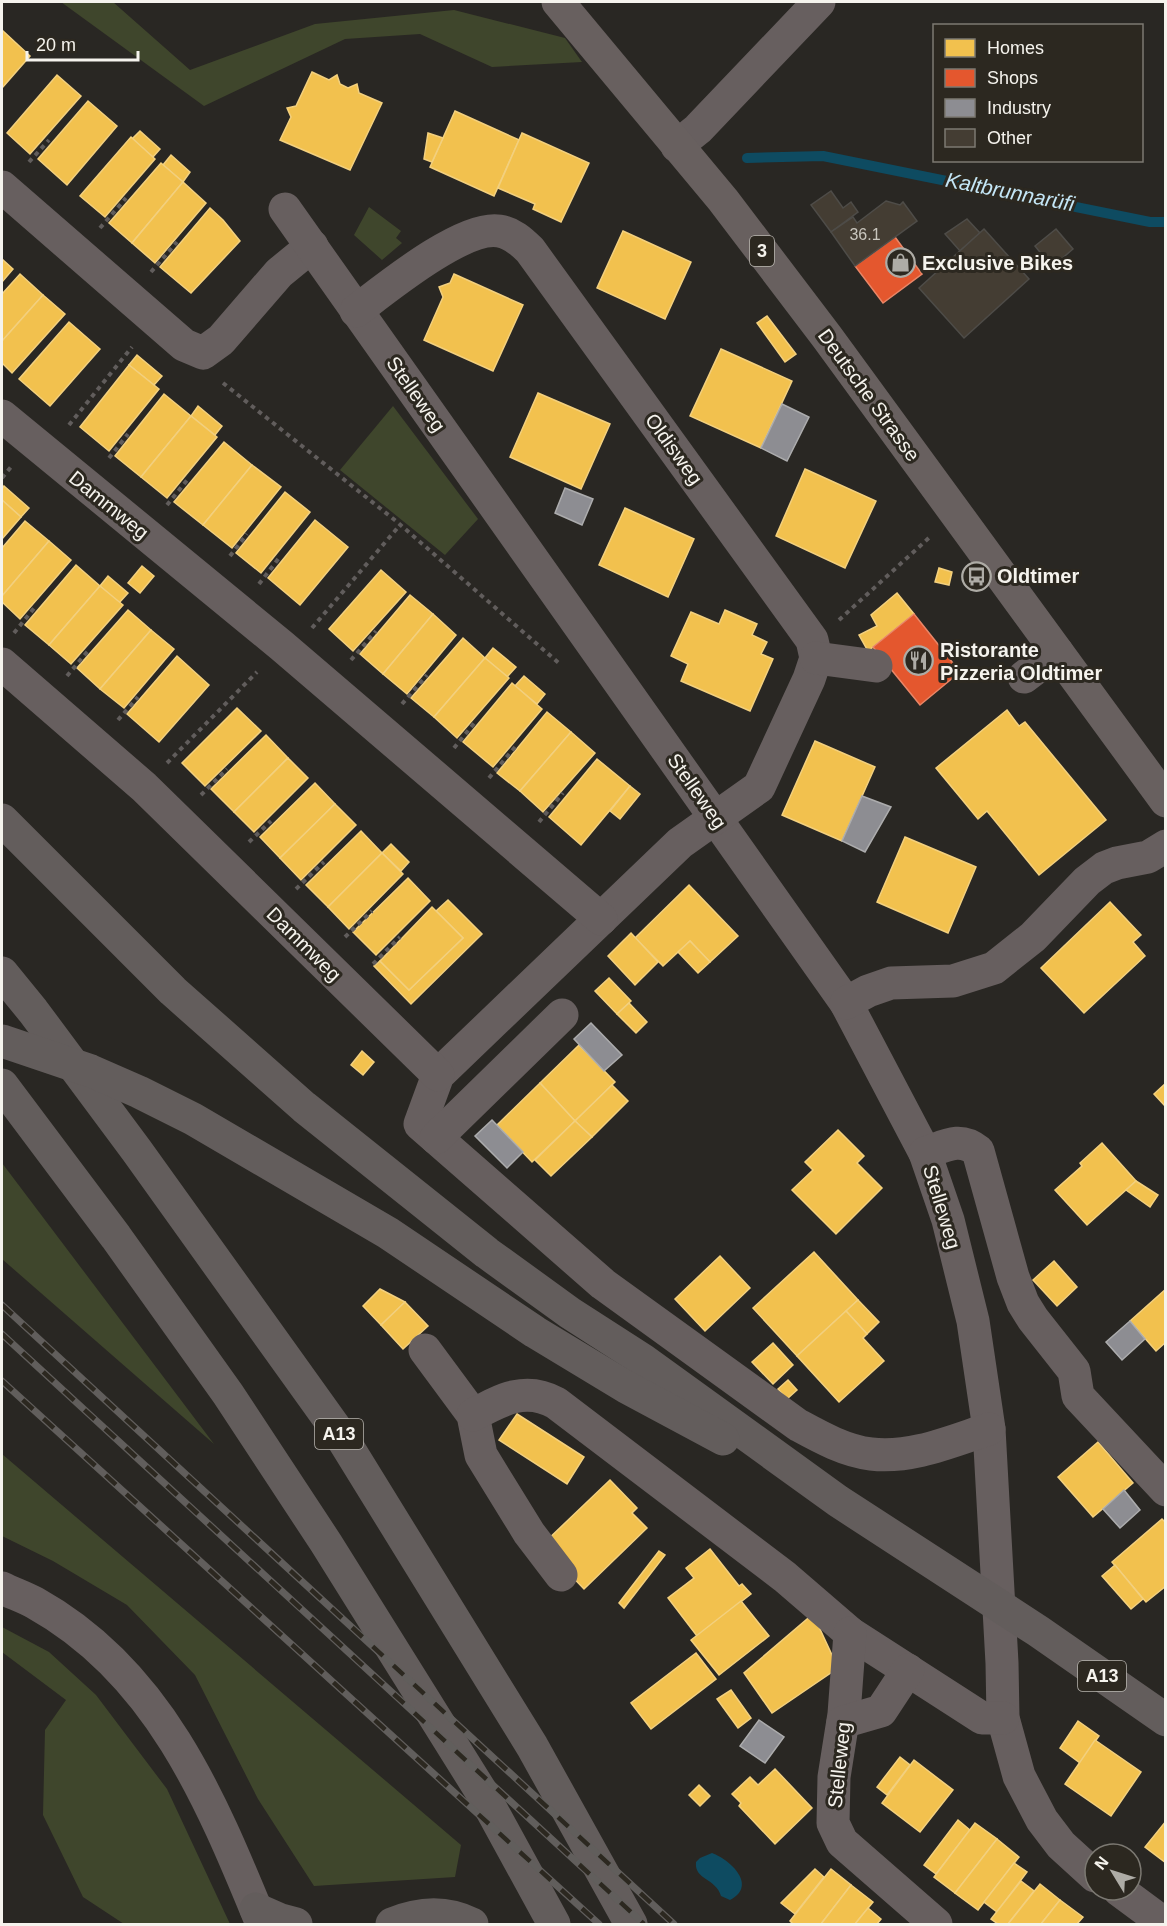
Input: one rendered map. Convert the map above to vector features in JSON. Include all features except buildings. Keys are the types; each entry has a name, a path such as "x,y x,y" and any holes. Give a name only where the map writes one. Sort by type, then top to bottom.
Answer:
{"highway":[{"name":"A13","path":"2,820 173,991 304,1107 496,1259 570,1313 643,1360 838,1501 1038,1631 1166,1720"},
{"name":"A13","path":"2,973 137,1151 339,1433 532,1746 631,1924"},
{"name":"A13","path":"2,1041 91,1071 139,1092 259,1156 388,1233 535,1332 626,1387 838,1501"},
{"path":"2,1084 116,1237 221,1384 313,1523 484,1796 554,1924"},
{"path":"392,1924 421,1915 443,1915 462,1919 472,1924"},
{"path":"259,1917 296,1924"}],"main road":[{"name":"Deutsche Strasse","path":"558,2 723,200 827,337 1166,801"}],"street":[{"path":"677,146 698,129 819,2"},
{"path":"2,187 184,345 203,353 221,340 279,273 312,246"},
{"name":"Stelleweg","path":"285,209 846,1003 925,1153 948,1220 974,1321 989,1429 1003,1718 1019,1776 1042,1820 1061,1845 1083,1865"},
{"name":"Oldisweg","path":"356,310 464,237 499,230 517,237 530,250 814,649"},
{"name":"Dammweg","path":"2,416 286,650 601,919"},
{"path":"876,666 814,649 809,679 759,787 680,843 438,1075 420,1124 603,1284 748,1391 806,1430 832,1443 869,1454 891,1455 941,1445 989,1429"},
{"name":"Dammweg","path":"5,651 438,1075"},
{"path":"1024,676 1057,652"},
{"path":"846,1003 868,991 891,983 953,981 994,968 1033,937 1087,881 1104,868 1148,857 1166,846"},
{"path":"436,1138 561,1015"},
{"path":"925,1153 961,1142 970,1144 978,1151 1012,1277 1023,1303 1074,1371 1078,1396 1166,1490"},
{"path":"425,1350 472,1415 481,1455 529,1533 561,1575"},
{"path":"472,1415 500,1401 529,1394 545,1397 556,1403 785,1577 850,1632 982,1718 1003,1718"},
{"path":"2,1588 34,1603 73,1628 103,1653 132,1683 169,1731 189,1762 226,1835 259,1917"},
{"name":"Stelleweg","path":"850,1632 843,1722 834,1777 833,1823 842,1842 936,1924"},
{"path":"843,1722 881,1711 908,1670"},
{"path":"1135,1902 1165,1924"}],"path":[{"path":"46,453 154,319"},
{"path":"203,353 207,365 222,382 400,525 569,672"},
{"path":"144,787 286,650 400,525"},
{"path":"814,649 829,630 934,534"},
{"path":"5,651 35,607"}],"green space":[{"path":"61,2 113,2 190,70 315,24 454,10 565,38 582,62 492,67 420,34 345,39 204,106"},
{"path":"369,207 401,231 396,238 402,243 382,260 354,235"},
{"path":"393,406 478,519 445,555 340,470"},
{"path":"2,1163 214,1444 2,1259"},
{"path":"2,1454 461,1845 455,1877 314,1886 258,1799 195,1675 127,1605 53,1561 2,1536"},
{"path":"2,1627 49,1652 96,1695 167,1789 230,1924 124,1924 83,1897 43,1815 45,1730 66,1700 2,1652"}],"water":[{"path":"712,1853 727,1861 742,1881 742,1888 730,1900 721,1896 715,1886 696,1868 696,1862 700,1858"}],"waterway":[{"name":"Kaltbrunnarüfi","path":"747,158 823,156 1150,222 1166,222"}],"railway":[{"path":"2,1305 674,1924"},
{"path":"2,1334 644,1924"},
{"path":"2,1381 599,1924"}],"place":[{"name":"Exclusive Bikes","path":"901,263"},
{"name":"Oldtimer","path":"976,576"},
{"name":"Ristorante Pizzeria Oldtimer","path":"919,661"}]}
